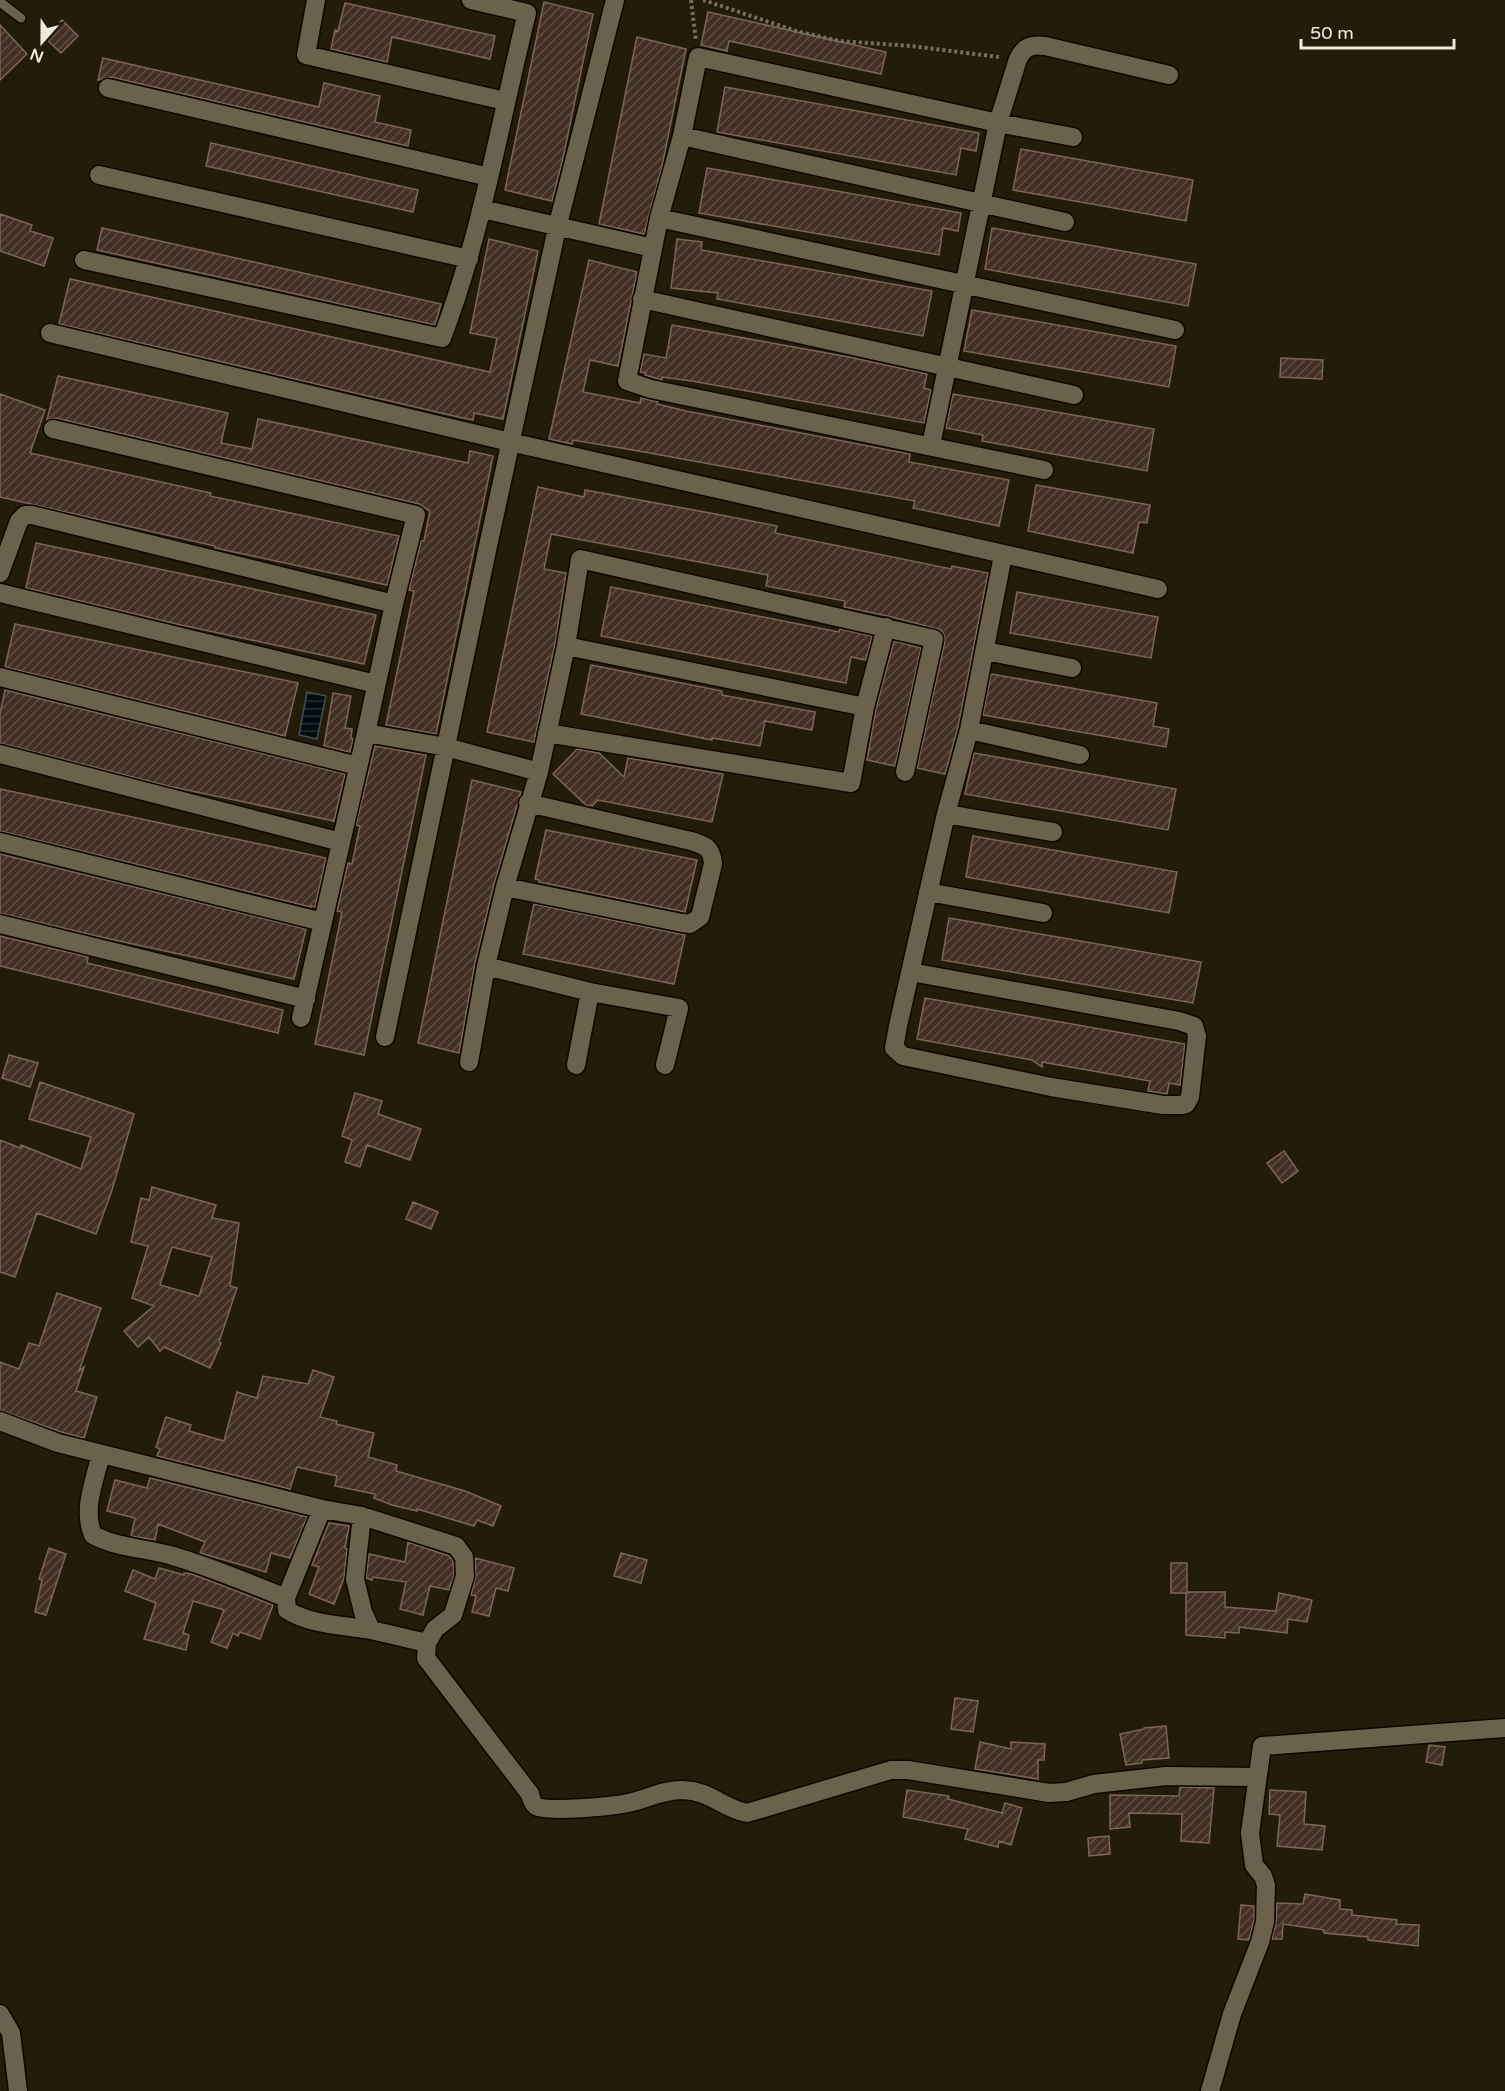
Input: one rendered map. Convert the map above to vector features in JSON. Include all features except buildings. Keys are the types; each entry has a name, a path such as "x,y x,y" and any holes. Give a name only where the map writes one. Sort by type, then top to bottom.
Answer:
{"street":[{"path":"316,0 306,55 505,101"},
{"path":"84,260 442,338 458,297 482,210 505,101 527,13 471,0"},
{"path":"384,1037 557,228 615,0"},
{"path":"931,445 998,123 1018,59 1023,50 1034,45 1169,75"},
{"path":"1044,470 651,389 627,381 658,218 682,136 698,57 998,123 1073,137"},
{"path":"108,88 489,177"},
{"path":"682,136 1065,222"},
{"path":"99,175 469,259"},
{"path":"482,210 653,248"},
{"path":"658,218 1175,330"},
{"path":"642,299 1074,395"},
{"path":"50,333 510,442 1158,589"},
{"path":"53,429 416,515 301,1018"},
{"path":"0,573 20,521 25,515 32,515 394,604"},
{"path":"911,972 1179,1021 1194,1026 1197,1036 1190,1097 1183,1105 1163,1105 1051,1087 900,1055 894,1048 946,814 969,730 1003,555"},
{"path":"469,1062 486,966 505,887 539,772 566,646 580,559 934,639 905,772"},
{"path":"0,593 376,684"},
{"path":"547,733 850,783 865,707 886,627"},
{"path":"566,646 865,707"},
{"path":"985,651 1072,668"},
{"path":"0,677 358,766"},
{"path":"969,730 1080,755"},
{"path":"366,733 446,747 539,772"},
{"path":"0,754 341,842"},
{"path":"505,887 682,923 690,924 700,917 713,864 709,848 691,841 528,803"},
{"path":"946,814 1053,832"},
{"path":"0,842 323,922"},
{"path":"928,892 1043,913"},
{"path":"0,924 306,999"},
{"path":"486,966 590,992 679,1008 665,1065"},
{"path":"576,1065 590,992"},
{"path":"0,1421 58,1443 322,1509 362,1516 456,1546 464,1557 465,1576 453,1615 435,1629 427,1643 426,1658 530,1794 533,1803 543,1809 614,1806 631,1803 665,1791 684,1790 701,1792 714,1797 736,1811 747,1813 891,1770 908,1770 1048,1793 1066,1792 1094,1784 1166,1776 1256,1777"},
{"path":"101,1454 88,1507 88,1524 93,1535 119,1545 150,1550 191,1561 286,1598"},
{"path":"322,1509 286,1598 287,1610 294,1615 315,1621 371,1630 427,1643"},
{"path":"362,1516 355,1580 363,1612 371,1630"},
{"path":"1210,2091 1232,2014 1260,1942 1265,1922 1266,1885 1263,1876 1254,1865 1250,1833 1262,1746 1505,1728"},
{"path":"0,2014 10,2033 18,2091"}],"lane":[{"path":"0,2 21,18"}],"path":[{"path":"691,0 698,57"},
{"path":"703,0 796,31 839,41 911,46 1018,59"}],"shaded area":[{"path":"307,692 326,696 317,739 299,735"}]}
